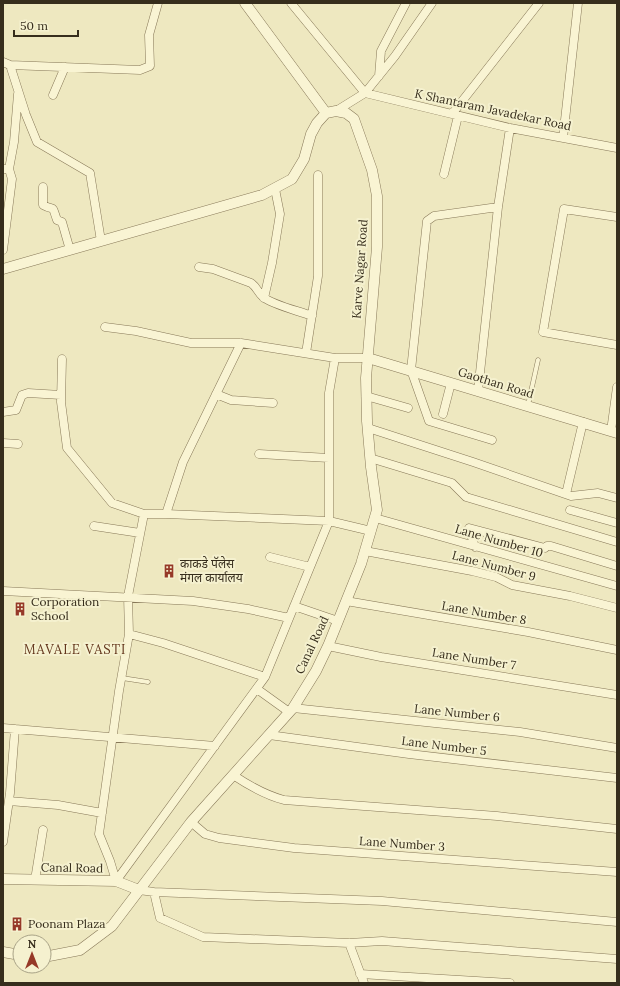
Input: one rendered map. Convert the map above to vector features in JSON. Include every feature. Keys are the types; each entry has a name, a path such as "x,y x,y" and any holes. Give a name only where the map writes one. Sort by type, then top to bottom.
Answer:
{"street":[{"path":"101,241 97,209 90,174 37,142 6,64 65,68 140,70 150,66 149,35 158,3"},
{"path":"245,3 331,112"},
{"path":"291,3 365,93"},
{"path":"379,76 381,51 406,3"},
{"path":"3,269 262,195 292,179 304,159 311,134 317,123 331,112 365,93 395,56 432,3"},
{"path":"444,174 455,115 539,3"},
{"path":"563,138 578,3"},
{"path":"53,95 65,68"},
{"path":"3,250 12,179 6,169 14,142 18,91"},
{"name":"K Shantaram Javadekar Road","path":"365,93 510,128 617,148"},
{"name":"Karve Nagar Road","path":"331,112 346,113 354,119 372,170 376,196 377,247 368,358"},
{"path":"478,391 498,207 510,128"},
{"path":"306,353 318,276 318,175"},
{"path":"44,187 43,205 52,208 55,212 57,220 62,222 70,250"},
{"path":"264,298 272,263 280,214 275,188"},
{"path":"492,440 430,421 411,370 427,221 434,216 498,207"},
{"path":"617,217 564,209 543,332 617,345"},
{"path":"199,267 213,269 251,283 257,288 264,298 271,302 312,316"},
{"path":"105,327 136,331 191,343 241,343 335,358 368,358"},
{"path":"166,514 182,462 241,343"},
{"path":"116,881 265,678 329,521 329,393 335,358"},
{"name":"Gaothan Road","path":"368,358 614,432"},
{"name":"Canal Road","path":"52,955 80,950 112,926 191,822 291,710 316,671 328,646 365,551 377,510 370,458 366,396 368,358"},
{"path":"62,359 62,395 67,448 112,503 144,514 329,521 371,531"},
{"path":"443,414 451,383"},
{"path":"614,432 617,388"},
{"path":"3,412 16,410 22,394 62,395"},
{"path":"216,394 231,400 273,404"},
{"path":"366,396 408,408"},
{"path":"566,494 583,422"},
{"path":"368,428 474,462 572,496 598,493 617,498"},
{"path":"3,443 18,444"},
{"path":"259,454 329,458"},
{"path":"370,458 452,483 466,497 617,542"},
{"path":"570,510 617,523"},
{"path":"116,881 99,834 112,737 129,634 128,596 144,514"},
{"name":"Lane Number 10","path":"375,518 617,586"},
{"path":"94,526 140,534"},
{"path":"475,547 469,528 545,548 547,546 551,546 617,566"},
{"name":"Lane Number 9","path":"365,551 472,570 496,577 512,585 570,596 617,608"},
{"path":"270,557 310,567"},
{"path":"3,591 128,596 193,601 248,609 290,618"},
{"name":"Lane Number 8","path":"346,601 528,632 617,650"},
{"path":"294,606 338,621"},
{"path":"129,634 163,643 265,678"},
{"name":"Lane Number 7","path":"328,646 381,657 617,695"},
{"path":"257,689 291,710"},
{"name":"Lane Number 6","path":"291,710 520,732 617,748"},
{"path":"3,728 215,746"},
{"path":"3,842 9,801 15,729"},
{"name":"Lane Number 5","path":"269,735 409,754 617,778"},
{"path":"233,775 248,785 284,800 497,816 617,829"},
{"path":"9,801 58,805 102,813"},
{"name":"Lane Number 3","path":"191,822 205,834 219,838 294,848 617,872"},
{"path":"35,880 44,830"},
{"name":"Canal Road","path":"3,879 116,881 139,890"},
{"path":"139,890 154,892 382,901 617,922"},
{"path":"154,892 160,918 204,937 349,943 382,941 617,959"},
{"path":"349,943 364,983"},
{"path":"360,974 510,983"}],"lane":[{"path":"527,406 538,360"},
{"path":"121,678 148,682"}],"place":[{"name":"काकडे पॅलेस मंगल कार्यालय","path":"169,571"},
{"name":"Corporation School","path":"20,609"},
{"name":"Poonam Plaza","path":"17,924"}],"district":[{"name":"MAVALE VASTI","path":"75,649"}]}
